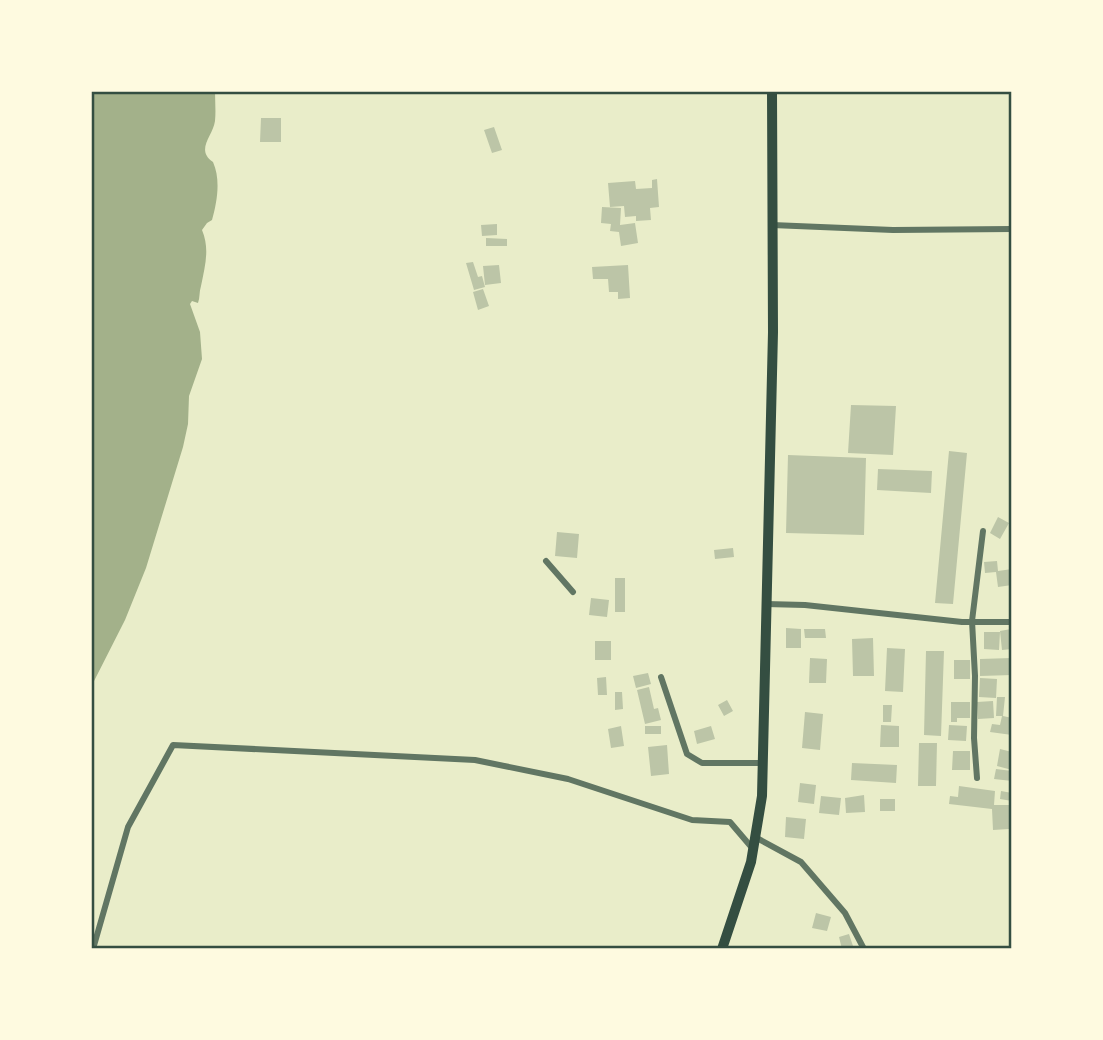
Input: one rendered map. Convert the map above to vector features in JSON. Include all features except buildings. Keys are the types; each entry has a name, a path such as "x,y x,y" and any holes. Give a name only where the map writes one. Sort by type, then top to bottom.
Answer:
{"main road":[{"path":"722,949 751,862 762,796 773,332 772,91"}],"street":[{"path":"772,225 893,230 1012,229"},
{"path":"977,779 972,621 983,531"},
{"path":"546,561 573,592"},
{"path":"766,604 805,605 962,622 1012,622"},
{"path":"660,677 687,754 702,763 762,763"},
{"path":"93,949 128,827 173,745 475,760 568,779 692,820 730,822 754,849"},
{"path":"755,837 801,862 845,913 864,949"}],"shaded area":[{"path":"91,91 215,91 215,121 205,153 213,162 218,184 212,220 202,230 206,258 199,301 192,301 190,304 200,332 202,359 189,396 188,424 183,447 146,568 125,620 91,687"}]}
